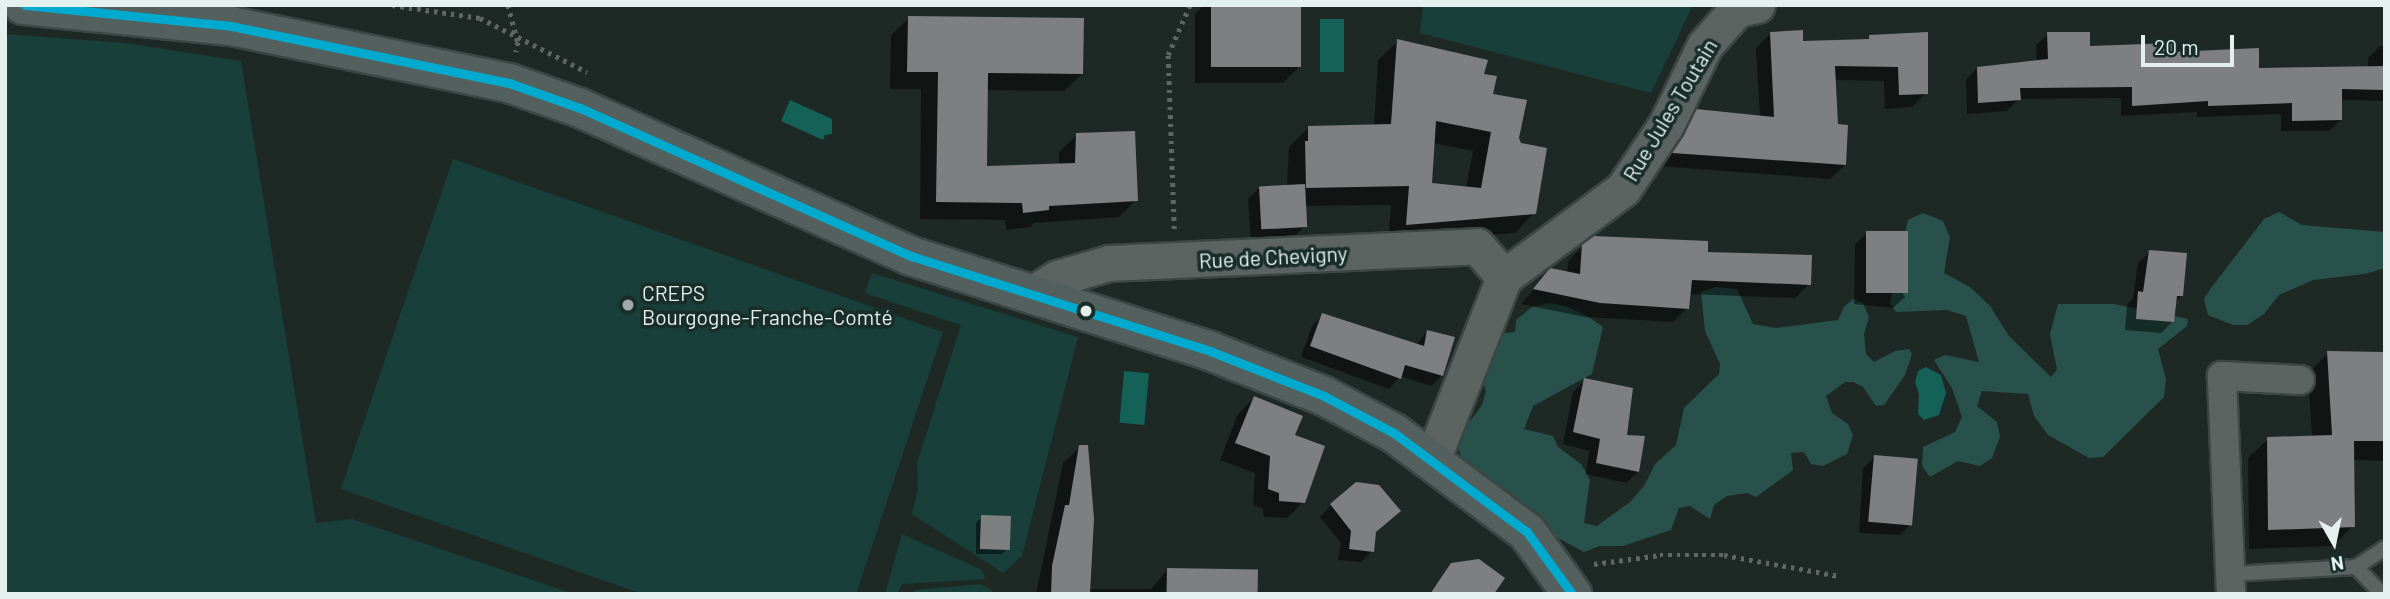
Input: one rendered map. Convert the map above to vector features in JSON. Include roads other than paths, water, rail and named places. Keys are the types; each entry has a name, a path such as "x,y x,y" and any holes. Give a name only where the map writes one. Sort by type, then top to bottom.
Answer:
{"main road":[{"path":"23,5 231,26 509,83 580,108 911,256 1210,351 1324,396 1394,433 1527,531 1567,585"}],"street":[{"name":"Rue Jules Toutain","path":"1504,277 1623,189 1666,125 1705,45 1737,9 1757,5"},
{"name":"Rue de Chevigny","path":"1034,293 1057,278 1109,263 1477,246 1504,277"},
{"path":"1432,460 1504,277"},
{"path":"2231,584 2222,376 2300,380"}],"lane":[{"path":"2231,584 2356,567 2385,548"},
{"path":"2356,567 2382,594"}],"place":[{"name":"CREPS Bourgogne-Franche-Comté","path":"628,305"}]}
